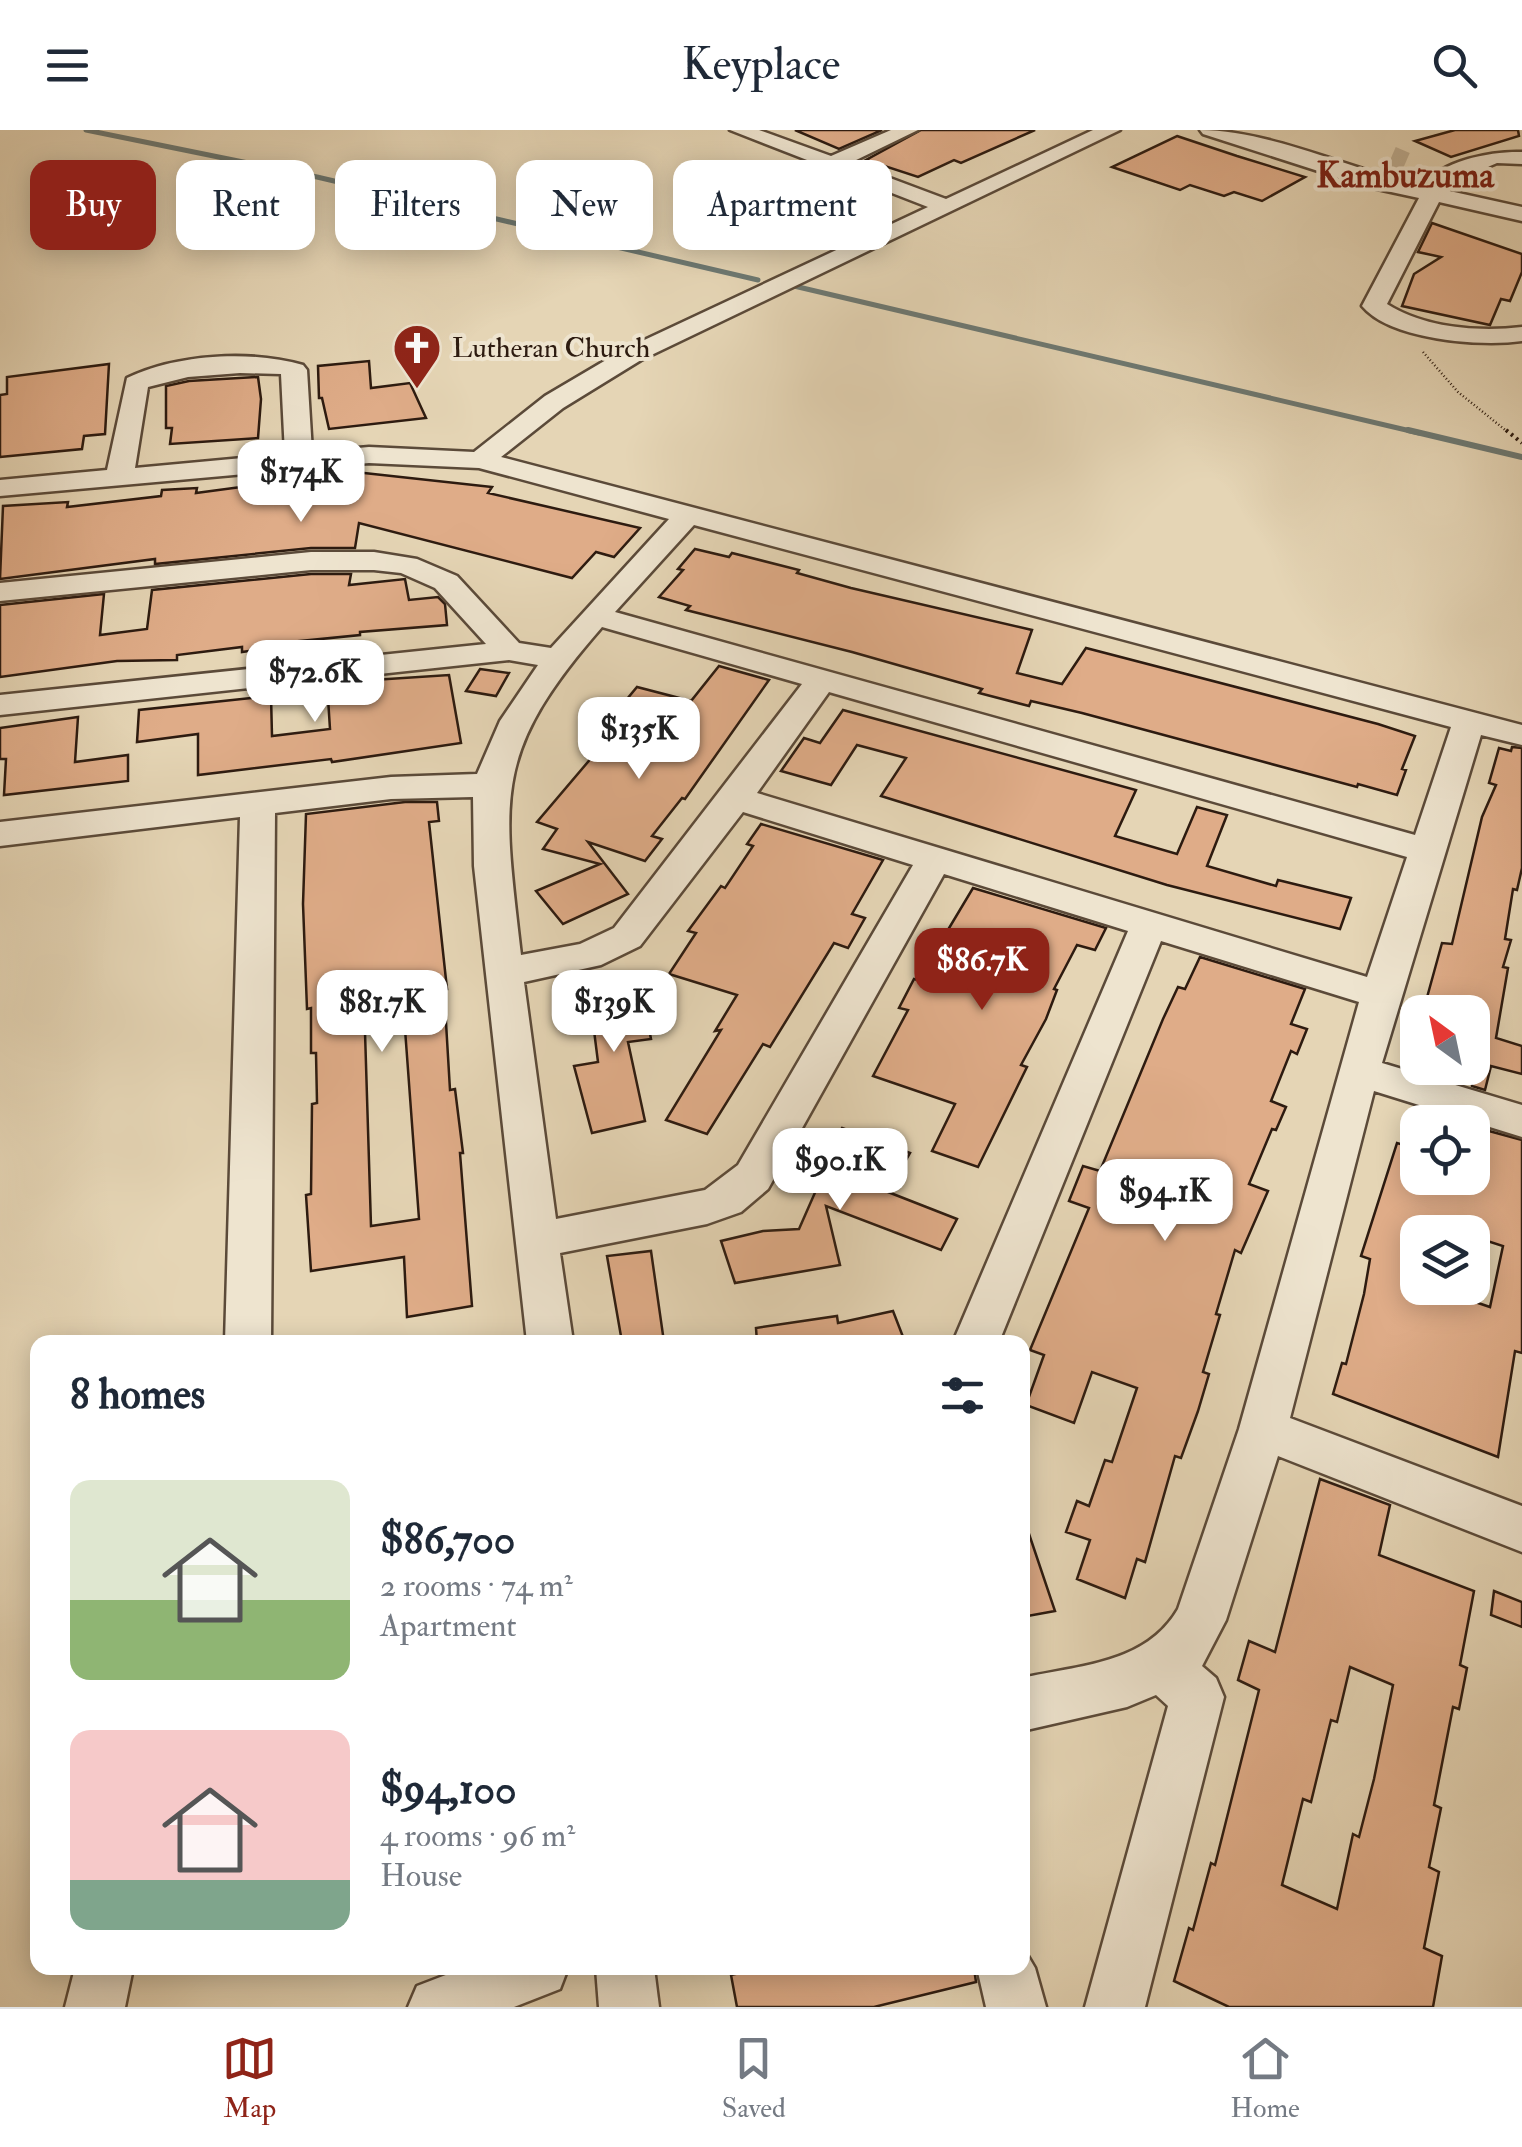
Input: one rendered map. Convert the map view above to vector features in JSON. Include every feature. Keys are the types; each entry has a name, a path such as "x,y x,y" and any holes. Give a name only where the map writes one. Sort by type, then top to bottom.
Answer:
{"street":[{"path":"740,130 825,160"},
{"path":"840,160 908,130"},
{"path":"480,460 554,402 632,355 1110,130"},
{"path":"1210,130 1522,214"},
{"path":"1521,134 1514,156 1466,166 1435,188 1374,306 1389,319 1499,339 1522,334"},
{"path":"1405,164 1435,188"},
{"path":"892,185 946,206"},
{"path":"120,477 136,383 154,374 275,364 294,370 299,460"},
{"path":"0,488 299,460 407,454 480,460 1522,736"},
{"path":"549,1335 504,972 488,814 490,785 515,726 560,660 688,514"},
{"path":"0,592 311,560 374,561 406,565 446,582 509,651"},
{"path":"597,616 1425,850"},
{"path":"0,705 509,651 560,660"},
{"path":"504,972 588,956 627,937 736,798 822,678"},
{"path":"1030,1703 1127,1681 1162,1665 1184,1650 1200,1620 1263,1429 1380,995 1469,722"},
{"path":"0,834 417,786 490,785"},
{"path":"736,798 1380,995"},
{"path":"248,1335 258,805"},
{"path":"537,1240 707,1207 741,1190 753,1176 935,858"},
{"path":"979,1335 1150,923"},
{"path":"1360,1071 1522,1120"},
{"path":"1263,1429 1522,1529"},
{"path":"1115,2007 1197,1697 1162,1665"},
{"path":"96,2007 103,1975"},
{"path":"438,2007 521,1975"},
{"path":"626,1975 629,2007"},
{"path":"1008,1975 1016,2007"}],"path":[{"path":"1389,319 1408,334 1458,392 1522,444"}],"building":[{"path":"795,130 882,130 839,149"},
{"path":"921,130 1035,130 961,163 954,160 918,177 892,168 892,160 866,160"},
{"path":"1455,130 1518,130 1519,136 1451,157 1415,141"},
{"path":"1177,136 1305,177 1262,201 1234,192 1224,196 1190,185 1180,190 1112,167"},
{"path":"1432,223 1522,254 1522,272 1510,301 1501,299 1490,325 1402,306 1414,274 1441,257 1418,252"},
{"path":"369,361 371,388 410,383 426,418 329,429 319,398 318,366"},
{"path":"109,364 105,434 84,436 82,449 0,457 0,395 7,394 7,377"},
{"path":"258,377 258,438 170,444 172,428 166,428 166,386"},
{"path":"355,472 492,487 488,493 640,528 614,557 596,552 572,578 359,523 355,548 311,548 155,564 155,559 0,579 3,506 68,502 67,507 161,496 162,490 197,488 196,493"},
{"path":"695,549 729,557 732,553 851,588 1032,630 1017,673 1062,684 1086,648 1378,724 1415,736 1402,769 1406,770 1397,795 1358,784 1357,787 1082,713 1031,701 1029,706 979,693 982,689 686,610 690,606 659,597"},
{"path":"311,574 351,574 349,585 405,579 409,600 438,597 445,604 447,625 360,632 271,644 271,648 242,652 242,647 177,655 177,660 117,661 0,677 0,605 104,594 100,635 147,629 152,590"},
{"path":"719,666 769,680 685,799 652,836 662,839 645,861 588,842 628,894 563,924 536,891 600,864 543,849 557,829 537,822 604,743 593,740 637,687 691,701"},
{"path":"480,669 509,673 496,696 466,691"},
{"path":"449,675 461,743 332,762 331,759 198,775 198,734 137,742 139,710 271,696 272,736 330,729 327,683"},
{"path":"843,710 1136,790 1115,836 1177,854 1197,807 1227,815 1207,866 1276,886 1278,880 1351,898 1340,929 1167,885 881,796 906,758 857,745 831,785 781,771 804,738 820,743"},
{"path":"78,717 75,762 128,755 128,781 4,795 6,759 0,759 0,728"},
{"path":"1512,747 1522,748 1522,868 1517,890 1513,889 1505,939 1511,940 1503,967 1508,968 1496,1038 1522,1046 1522,1074 1491,1066 1490,1070 1490,995 1428,995 1442,943 1452,944 1482,817 1496,785 1489,783 1499,748 1511,751"},
{"path":"437,802 439,821 429,822 447,989 450,1090 455,1089 463,1153 472,1306 407,1317 404,1257 311,1271 306,1195 311,1194 312,1104 317,1103 316,1053 311,1053 311,1008 307,1009 303,904 306,814","holes":["405,1029 419,1219 371,1226 365,1032"]},
{"path":"761,824 883,860 852,914 865,918 848,948 834,943 770,1047 763,1044 707,1134 666,1120 721,1030 715,1031 737,995 669,974 696,933 688,931 721,886 725,888 753,846 747,844"},
{"path":"973,888 1106,928 1095,950 1077,945 1054,989 1057,990 1046,1019 1021,1065 1027,1067 978,1167 932,1151 955,1104 873,1076 908,1010 899,1008 914,979 918,980"},
{"path":"1200,957 1305,989 1291,1024 1307,1029 1297,1054 1291,1051 1271,1101 1286,1107 1276,1130 1272,1129 1249,1184 1268,1191 1241,1253 1235,1250 1216,1314 1220,1315 1203,1372 1209,1374 1198,1411 1181,1458 1175,1456 1145,1562 1137,1559 1125,1598 1077,1579 1090,1540 1066,1532 1077,1501 1089,1506 1105,1460 1112,1462 1137,1388 1092,1372 1074,1423 1030,1406 1030,1394 1044,1355 1030,1350 1089,1208 1069,1201 1083,1166 1100,1171 1163,1019 1178,987 1185,989"},
{"path":"639,977 651,1039 628,1042 645,1121 592,1133 574,1066 598,1062 588,983"},
{"path":"842,1128 910,1153 888,1192 957,1219 941,1250 826,1206 840,1265 735,1283 721,1241 763,1231 799,1229 828,1163 823,1161"},
{"path":"1490,1131 1522,1140 1522,1353 1515,1351 1498,1457 1333,1394 1342,1363 1346,1364 1364,1294 1370,1259 1361,1256 1397,1143 1400,1195 1490,1195"},
{"path":"651,1251 663,1335 621,1335 607,1256"},
{"path":"893,1311 902,1335 756,1335 756,1328 837,1316 838,1323"},
{"path":"1320,1479 1390,1505 1379,1555 1474,1591 1460,1665 1467,1668 1459,1709 1453,1707 1434,1805 1441,1808 1429,1867 1439,1872 1424,1948 1442,1956 1433,2007 1229,2007 1174,1981 1211,1863 1215,1865 1259,1690 1238,1680 1249,1641 1275,1652","holes":["1350,1667 1393,1685 1374,1779 1359,1837 1353,1834 1337,1909 1282,1885 1303,1799 1311,1802 1331,1720 1337,1722"]},
{"path":"1030,1537 1055,1611 1030,1616"},
{"path":"1494,1591 1522,1602 1522,1627 1491,1615"},
{"path":"731,1975 975,1975 976,1982 874,2007 737,2007"}],"waterway":[{"path":"86,130 317,177 758,280"},
{"path":"794,286 1419,433"},
{"path":"1408,430 1522,457"}],"tunnel":[{"path":"1391,158 1405,164"}],"place":[{"name":"Lutheran Church","path":"417,390"}],"district":[{"name":"Kambuzuma","path":"1405,176"}]}
